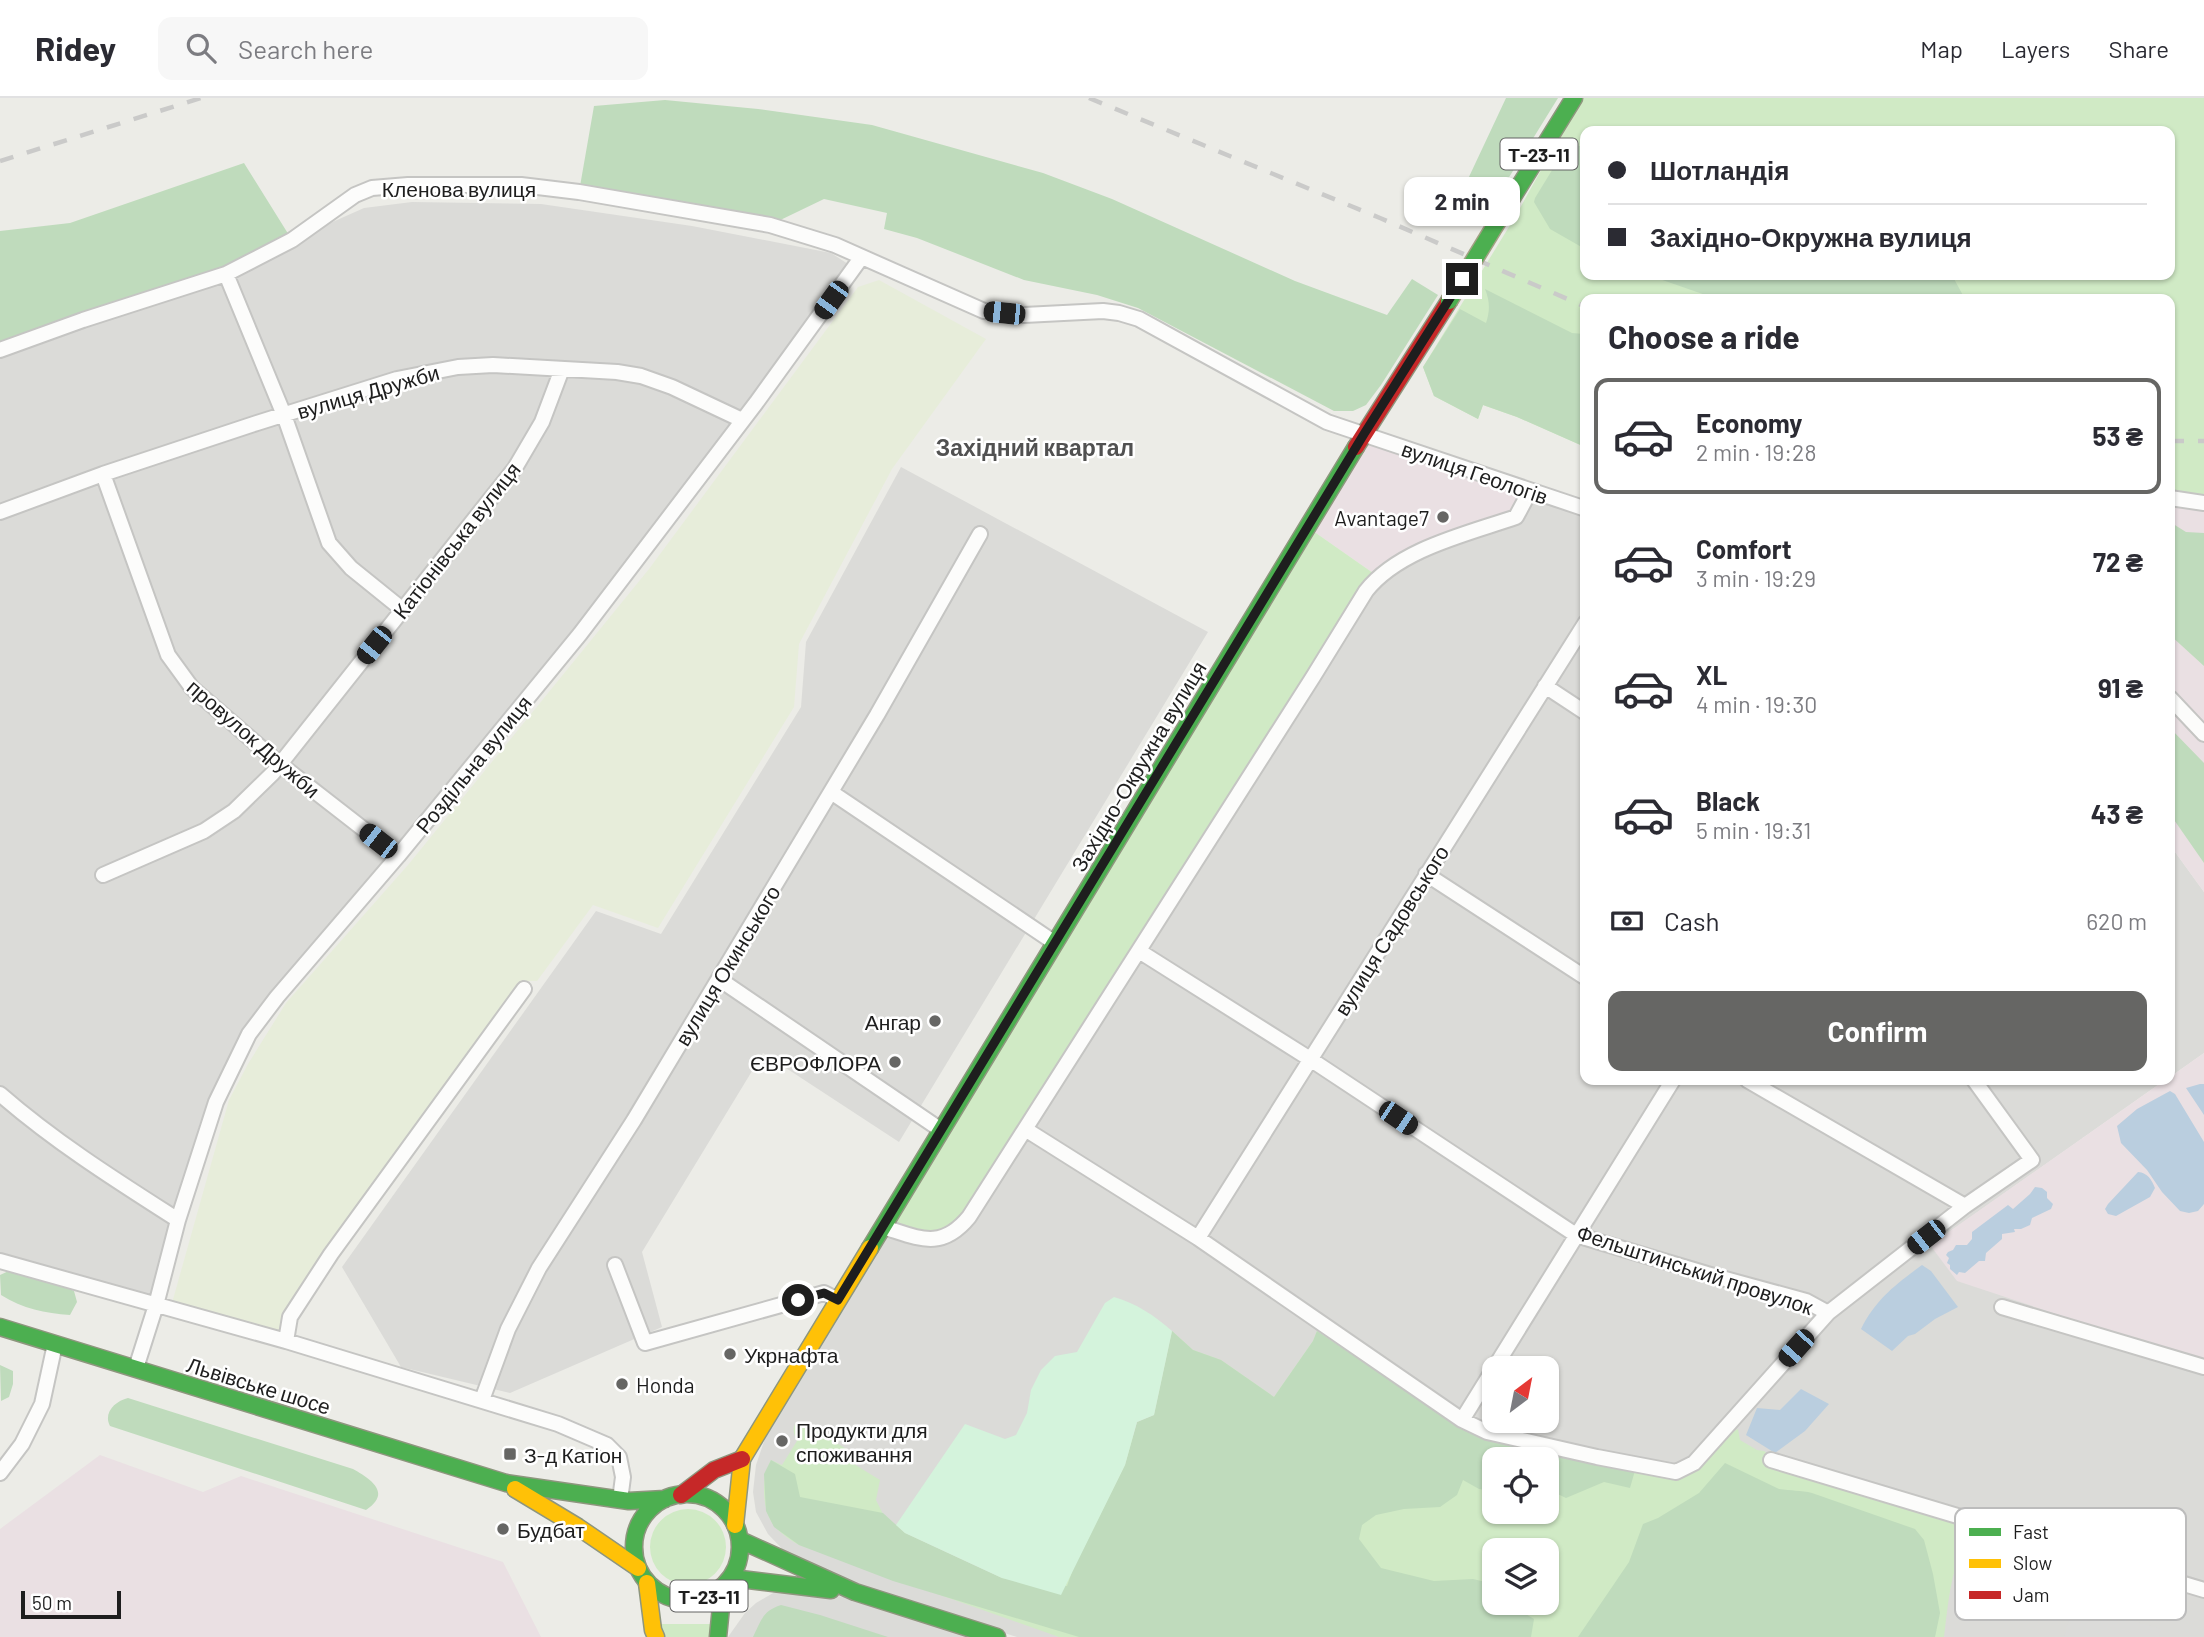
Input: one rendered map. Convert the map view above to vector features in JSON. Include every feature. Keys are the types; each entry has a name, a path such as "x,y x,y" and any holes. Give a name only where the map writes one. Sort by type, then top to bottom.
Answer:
{"main road":[{"name":"Західно-Окружна вулиця","path":"738,1533 742,1459 1364,434 1449,302 1574,98"},
{"name":"Львівське шосе","path":"0,1327 506,1483 629,1501 673,1497"},
{"name":"Т-23-11","path":"727,1582 709,1596 692,1600 676,1599 660,1593 647,1583 638,1568 634,1553 635,1536 641,1521 651,1508 714,1470 742,1459"},
{"name":"Львівське шосе","path":"506,1483 638,1568"},
{"path":"673,1497 698,1495 713,1501 726,1511 738,1533 855,1592 997,1637"},
{"name":"Т-23-11","path":"718,1637 727,1582 739,1558 738,1533"},
{"path":"727,1582 855,1592"},
{"name":"Т-23-11","path":"647,1583 656,1637"}],"street":[{"name":"Кленова вулиця","path":"0,350 226,274 292,240 355,195 372,188 521,185 579,192 770,225 835,246 984,311 1024,315 1103,311 1139,318 1327,422 1364,434"},
{"name":"Роздільна вулиця","path":"136,1368 178,1220 216,1102 249,1034 580,634 862,258"},
{"path":"226,274 284,415 329,543 351,568 402,610"},
{"name":"вулиця Дружби","path":"0,512 103,474 397,379 458,367 493,365 617,372 641,376 672,387 742,420"},
{"name":"Катіонівська вулиця","path":"103,875 204,831 234,811 281,765 515,468 542,422 562,369"},
{"name":"вулиця Геологів","path":"1364,434 1580,507"},
{"name":"провулок Дружби","path":"103,474 168,655 192,688 281,765 398,856"},
{"path":"883,1227 923,1239 945,1237 958,1230 969,1217 1139,951 1366,591 1377,577 1412,556 1516,517 1530,491"},
{"path":"2175,499 2204,503"},
{"name":"вулиця Окинського","path":"482,1400 508,1329 539,1268 634,1120 719,979 877,715 980,534"},
{"name":"вулиця Садовського","path":"1198,1238 1580,631"},
{"path":"1545,686 1580,709"},
{"path":"2175,703 2204,734"},
{"path":"831,792 1055,943"},
{"path":"1426,874 1580,974"},
{"name":"Фельштинський провулок","path":"1139,951 1310,1059 1576,1235 1806,1301 1828,1312"},
{"path":"719,979 941,1130"},
{"path":"286,1341 290,1317 331,1254 524,989"},
{"path":"1462,1420 1670,1085"},
{"path":"1756,1085 1965,1206"},
{"path":"1025,1129 1198,1238 1462,1420 1488,1432 1676,1472 1694,1463 1828,1312 1965,1206 2032,1160 1978,1085"},
{"path":"0,1094 46,1132 178,1220"},
{"path":"0,1261 286,1341 558,1424 607,1446 619,1457 622,1477 620,1500"},
{"path":"615,1265 645,1343 824,1293 838,1300"},
{"path":"2002,1307 2204,1367"},
{"path":"0,1473 22,1444 41,1404 55,1344"},
{"path":"1771,1460 1955,1515"},
{"path":"2186,1585 2204,1590"}],"shaded area":[{"path":"412,202 541,204 692,226 831,253 848,264 641,549 398,847 246,1025 200,1123 150,1298 0,1254 0,350 292,240 364,208"},
{"path":"1368,440 1523,493 1512,512 1400,555 1373,573 1313,531"},
{"path":"901,467 1208,632 899,1142 763,1053 642,1252 662,1327 510,1393 401,1367 342,1267 596,911 661,934 801,707 806,642"},
{"path":"1523,493 1580,513 1580,1085 2158,1085 1931,1245 2204,1363 2204,1637 1017,1637 857,1587 788,1555 768,1534 756,1512 753,1492 756,1465 771,1421 892,1224 964,1213 1373,573 1400,555"},
{"path":"2175,504 2204,507 2204,892 2175,852"},
{"path":"2175,852 2204,892 2204,1053 2175,1073"},
{"path":"2204,1053 2204,1363 1957,1281 1930,1245 2158,1085 2175,1085 2175,1073"},
{"path":"100,1455 203,1492 241,1476 503,1562 541,1637 0,1637 0,1529"},
{"path":"780,1589 854,1598 977,1637 728,1637 745,1613"},
{"path":"2069,1620 2129,1620 2161,1629 2159,1637 2064,1637"}],"green space":[{"path":"1506,98 1558,98 1487,213 1460,196"},
{"path":"1581,98 2204,98 2204,497 2175,493 2175,294 1580,294 1580,445 1483,405 1478,419 1434,396 1423,367 1515,217"},
{"path":"665,100 758,109 872,125 1043,173 1112,199 1295,281 1387,315 1412,279 1438,295 1366,405 1353,411 1334,411 1138,308 1097,295 1024,280 917,238 884,229 887,213 824,199 770,225 579,192 594,106"},
{"path":"1568,144 1580,146 1580,246 1550,229 1534,202"},
{"path":"244,163 292,240 226,274 0,350 0,231 70,223"},
{"path":"879,280 986,339 892,469 799,644 794,707 658,928 593,905 537,981 524,981 284,1315 283,1337 172,1303 229,1100 286,1003 408,865 649,569 858,287"},
{"path":"1662,280 1955,280 1962,294 1703,294"},
{"path":"1485,289 1572,333 1580,334 1580,445 1483,405 1478,419 1434,396 1423,367 1460,309 1486,323 1488,298"},
{"path":"2175,525 2186,532 2204,533 2204,666 2175,640"},
{"path":"1313,531 1373,573 964,1213 956,1222 939,1232 922,1232 892,1224"},
{"path":"2175,733 2204,763 2204,863 2175,821"},
{"path":"13,1269 50,1279 74,1291 77,1302 70,1315 34,1310 1,1295 0,1275"},
{"path":"1114,1297 1145,1311 1172,1331 1154,1415 1137,1422 1125,1465 1061,1595 1002,1578 905,1533 896,1525 965,1424 1005,1439 1016,1435 1027,1413 1031,1390 1041,1370 1055,1356 1077,1352 1105,1303"},
{"path":"1172,1331 1193,1350 1221,1360 1274,1397 1313,1341 1317,1331 1469,1433 1525,1447 1482,1447 1482,1524 1559,1524 1559,1455 1598,1465 1668,1475 1738,1429 1740,1440 1764,1451 1788,1469 1952,1519 1955,1526 1955,1571 1944,1637 1059,1637 799,1545 773,1524 765,1502 764,1483 769,1464 771,1460 782,1465 797,1441 794,1427 797,1422 803,1422 848,1450 844,1458 880,1480 876,1500 884,1516 905,1533 1002,1578 1073,1569 1125,1465 1132,1437 1154,1415"},
{"path":"1172,1331 1193,1350 1221,1360 1274,1397 1313,1341 1317,1331 1469,1433 1525,1447 1482,1447 1482,1489 1463,1480 1457,1495 1440,1507 1404,1509 1376,1515 1362,1525 1359,1539 1381,1568 1434,1581 1473,1579 1482,1581 1482,1615 1527,1615 1534,1619 1531,1637 1079,1637 893,1581 799,1545 774,1527 766,1511 764,1474 771,1460 795,1474 800,1497 883,1513 905,1533 1002,1578 1067,1586 1125,1465 1137,1422 1154,1415"},
{"path":"0,1365 13,1371 9,1397 1,1401"},
{"path":"128,1398 353,1469 372,1482 378,1492 377,1498 366,1510 110,1426 108,1417 111,1408"},
{"path":"1559,1455 1598,1465 1636,1467 1630,1488 1604,1482 1566,1498 1559,1495"},
{"path":"1725,1463 1779,1489 1812,1493 1915,1529 1924,1540 1933,1574 1940,1613 1935,1637 1578,1637 1629,1562 1643,1524 1699,1493"},
{"path":"688,1509 703,1512 715,1520 723,1532 726,1547 723,1562 715,1574 703,1582 688,1585 673,1582 661,1574 653,1562 650,1547 653,1532 661,1520 673,1512"},
{"path":"781,1605 888,1637 753,1637 766,1614"},
{"path":"659,1624 715,1624 710,1637 665,1637"}],"water":[{"path":"2204,1084 2204,1115 2186,1088"},
{"path":"2170,1091 2175,1094 2204,1142 2204,1204 2198,1211 2189,1213 2180,1211 2121,1143 2117,1126 2137,1109"},
{"path":"2138,1172 2147,1175 2154,1185 2150,1197 2116,1216 2108,1214 2105,1209 2108,1204"},
{"path":"2035,1187 2047,1192 2047,1198 2053,1204 2051,1209 2032,1218 2030,1225 2002,1234 2002,1239 1986,1253 1985,1261 1979,1261 1965,1273 1959,1272 1957,1275 1950,1269 1946,1255 1948,1252 1956,1245 1967,1245 1972,1239 1972,1232 2008,1205 2013,1209"},
{"path":"1922,1265 1931,1271 1958,1307 1908,1336 1892,1351 1861,1329 1887,1293"},
{"path":"1801,1389 1829,1404 1805,1431 1775,1453 1746,1435 1757,1408 1780,1410"}],"railway":[{"path":"0,161 201,98"},
{"path":"1089,98 1380,218 1580,304"},
{"path":"2175,441 2204,441"}],"traffic: fast":[{"path":"1504,211 1574,98"},
{"path":"1449,301 1504,211"},
{"path":"870,1248 1356,447"},
{"path":"0,1327 506,1483 629,1501 665,1499"},
{"path":"687,1494 707,1498 724,1510 736,1527 740,1547 736,1567 724,1584 707,1596 687,1600 667,1596 650,1584 638,1567 634,1547 638,1527 650,1510 667,1498 687,1494"},
{"path":"740,1540 855,1592 997,1637"},
{"path":"732,1578 831,1590"},
{"path":"718,1637 723,1587"}],"traffic: slow":[{"path":"735,1525 742,1459 870,1248"},
{"path":"515,1489 638,1568"},
{"path":"647,1583 656,1637"}],"traffic: jam":[{"path":"1356,447 1449,301"},
{"path":"681,1495 714,1470 742,1459"}],"place":[{"name":"Avantage7","path":"1443,517"},
{"name":"Ангар","path":"935,1021"},
{"name":"ЄВРОФЛОРА","path":"895,1062"},
{"name":"Укрнафта","path":"730,1354"},
{"name":"Honda","path":"622,1384"},
{"name":"Продукти для споживання","path":"782,1441"},
{"name":"З-д Катіон","path":"510,1454"},
{"name":"Будбат","path":"503,1529"}],"district":[{"name":"Західний квартал","path":"1035,447"}],"route":[{"path":"798,1300 824,1293 838,1300 1364,434 1462,279"}]}
